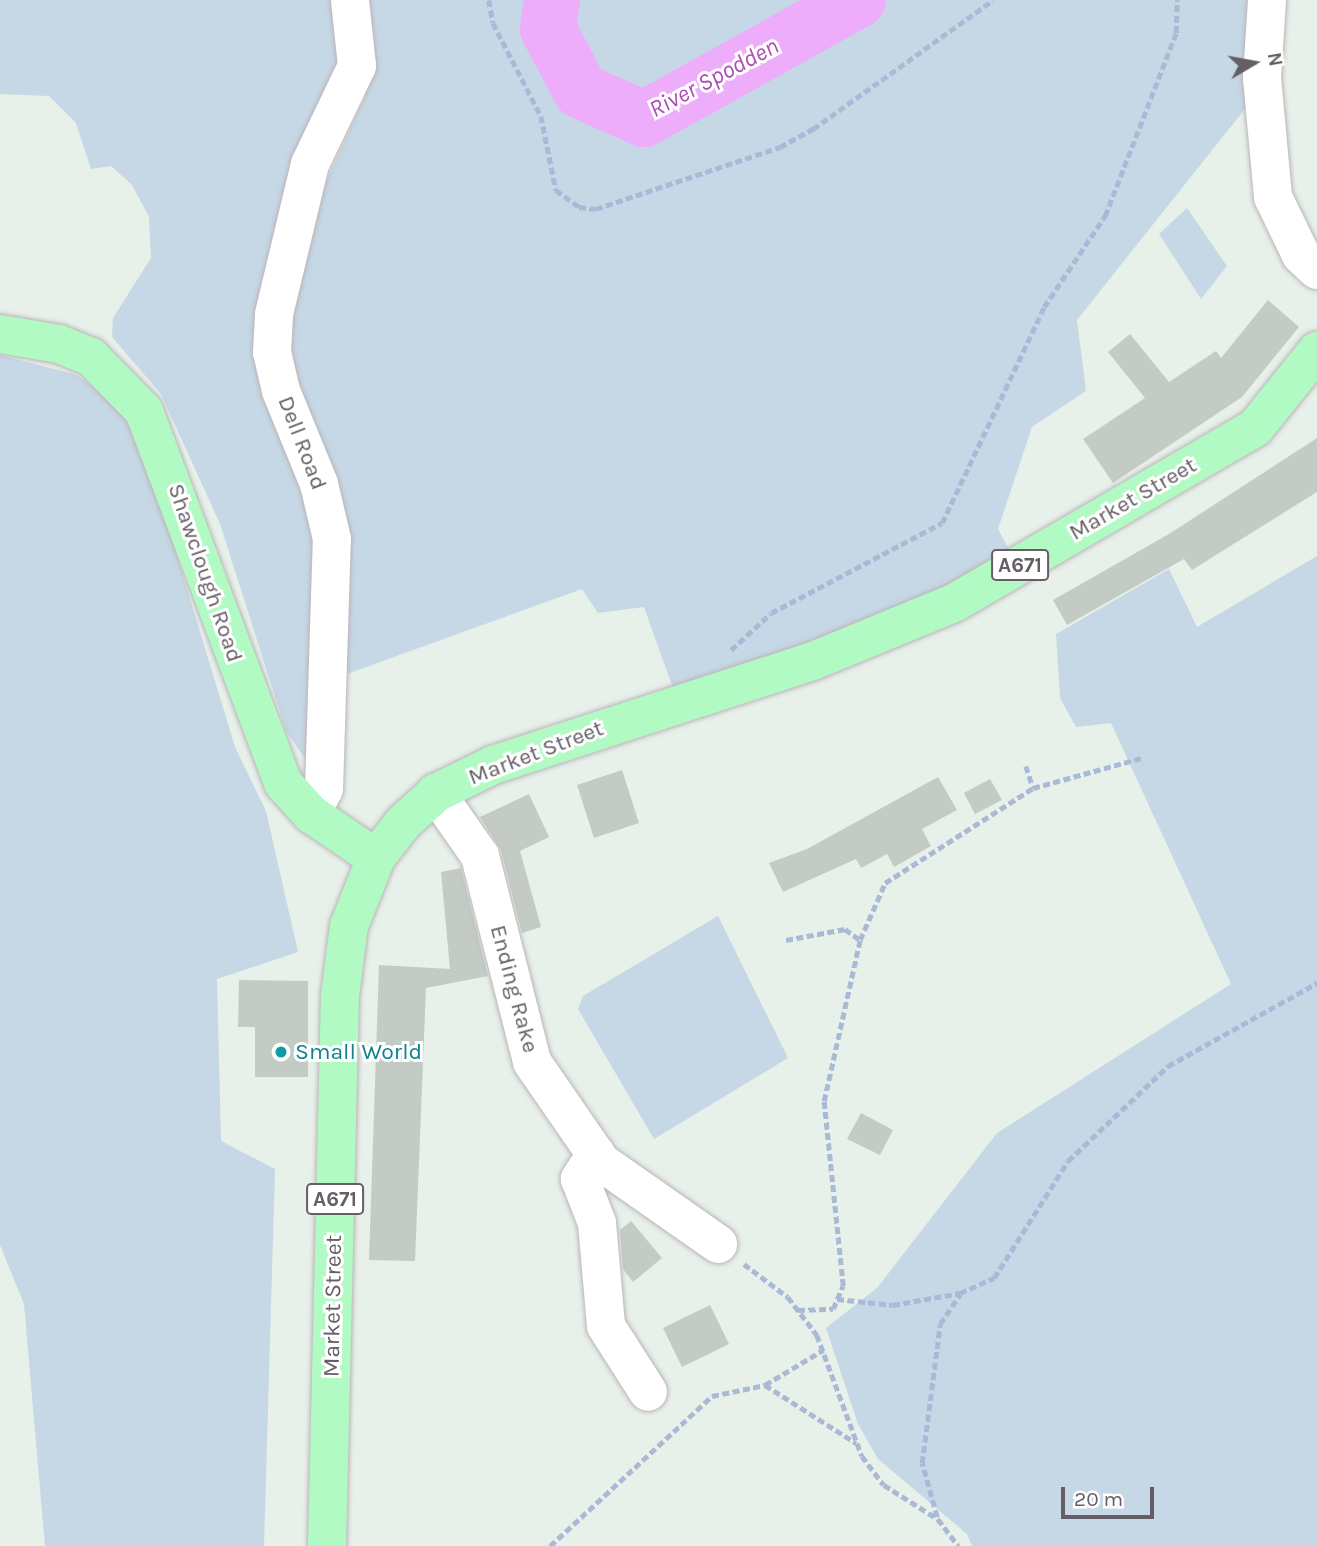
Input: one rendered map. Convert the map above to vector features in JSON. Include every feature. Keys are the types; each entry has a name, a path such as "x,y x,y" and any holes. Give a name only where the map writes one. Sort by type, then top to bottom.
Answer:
{"main road":[{"name":"Shawclough Road","path":"0,334 59,344 92,357 144,411 160,441 260,737 283,783 311,814 376,858"},
{"name":"Market Street","path":"327,1546 340,996 349,926 376,858 436,793 493,765 813,660 954,603 1255,428 1317,352"}],"street":[{"name":"Dell Road","path":"311,814 324,789 332,539 319,484 281,391 272,353 274,314 310,164 357,66 350,0"},
{"path":"1267,0 1262,78 1273,197 1301,255 1317,270"},
{"name":"Ending Rake","path":"436,793 480,856 532,1062 596,1154 718,1244"},
{"path":"596,1154 580,1179 597,1223 606,1326 648,1392"}],"path":[{"path":"489,0 493,23 541,116 556,190 579,207 596,209 813,129 993,0"},
{"path":"723,657 771,613 942,523 1044,307 1105,216 1176,33 1177,0"},
{"path":"798,1310 833,1309 843,1286 824,1101 860,940 886,883 1032,788 1141,758"},
{"path":"1026,766 1032,788"},
{"path":"786,940 845,929 860,940"},
{"path":"838,1299 892,1305 960,1293 994,1278 1068,1161 1168,1066 1317,983"},
{"path":"718,1244 798,1310 823,1350 857,1444 884,1485 938,1519"},
{"path":"958,1546 938,1519 922,1463 940,1324 960,1293"},
{"path":"551,1544 712,1396 765,1385 823,1350"},
{"path":"765,1385 857,1444"},
{"path":"551,1544 559,1546"}],"shaded area":[{"path":"0,0 339,0 347,36 267,283 313,519 313,770 286,731 220,524 161,394 112,337 113,318 151,258 149,217 132,185 111,166 91,169 76,123 49,96 0,94"},
{"path":"355,0 530,0 532,38 568,99 635,134 882,0 1255,0 1252,100 1077,320 1086,391 1032,427 998,529 1016,563 675,694 644,607 598,613 582,589 336,678 288,359 297,244 365,97 369,43"},
{"path":"568,0 818,0 650,91 617,93 597,78 564,23"},
{"path":"1187,208 1227,266 1201,299 1159,234"},
{"path":"0,355 77,375 116,405 147,457 235,747 266,811 298,952 217,979 221,1141 275,1169 264,1546 45,1546 24,1304 0,1245"},
{"path":"1317,556 1317,1546 972,1546 967,1534 878,1459 858,1424 826,1328 877,1288 997,1133 1231,984 1111,723 1076,727 1060,698 1056,634 1169,569 1197,627"},
{"path":"718,916 788,1058 654,1139 578,1009 583,996"}],"building":[{"path":"1268,300 1299,327 1242,397 1113,483 1083,439 1145,398 1108,352 1130,334 1169,382 1216,351 1221,358"},
{"path":"1317,438 1317,492 1192,570 1184,559 1067,625 1053,600 1169,534"},
{"path":"622,770 639,823 594,838 577,785"},
{"path":"938,777 957,810 922,829 931,846 894,867 887,854 861,868 856,859 783,892 769,863 807,849"},
{"path":"990,779 1002,800 975,814 964,793"},
{"path":"529,794 549,837 520,851 541,927 522,933 501,850 480,817"},
{"path":"461,868 488,976 426,988 415,1261 369,1260 379,965 450,969 441,872"},
{"name":"Small World","path":"239,980 308,981 308,1077 255,1077 255,1027 238,1027"},
{"path":"861,1113 893,1130 880,1155 847,1139"},
{"path":"631,1221 662,1258 633,1282 623,1269 620,1230"},
{"path":"710,1305 729,1344 682,1367 663,1328"}],"waterway":[{"name":"River Spodden","path":"552,0 548,29 581,91 644,119 858,0"}],"place":[{"name":"Small World","path":"281,1052"}]}
